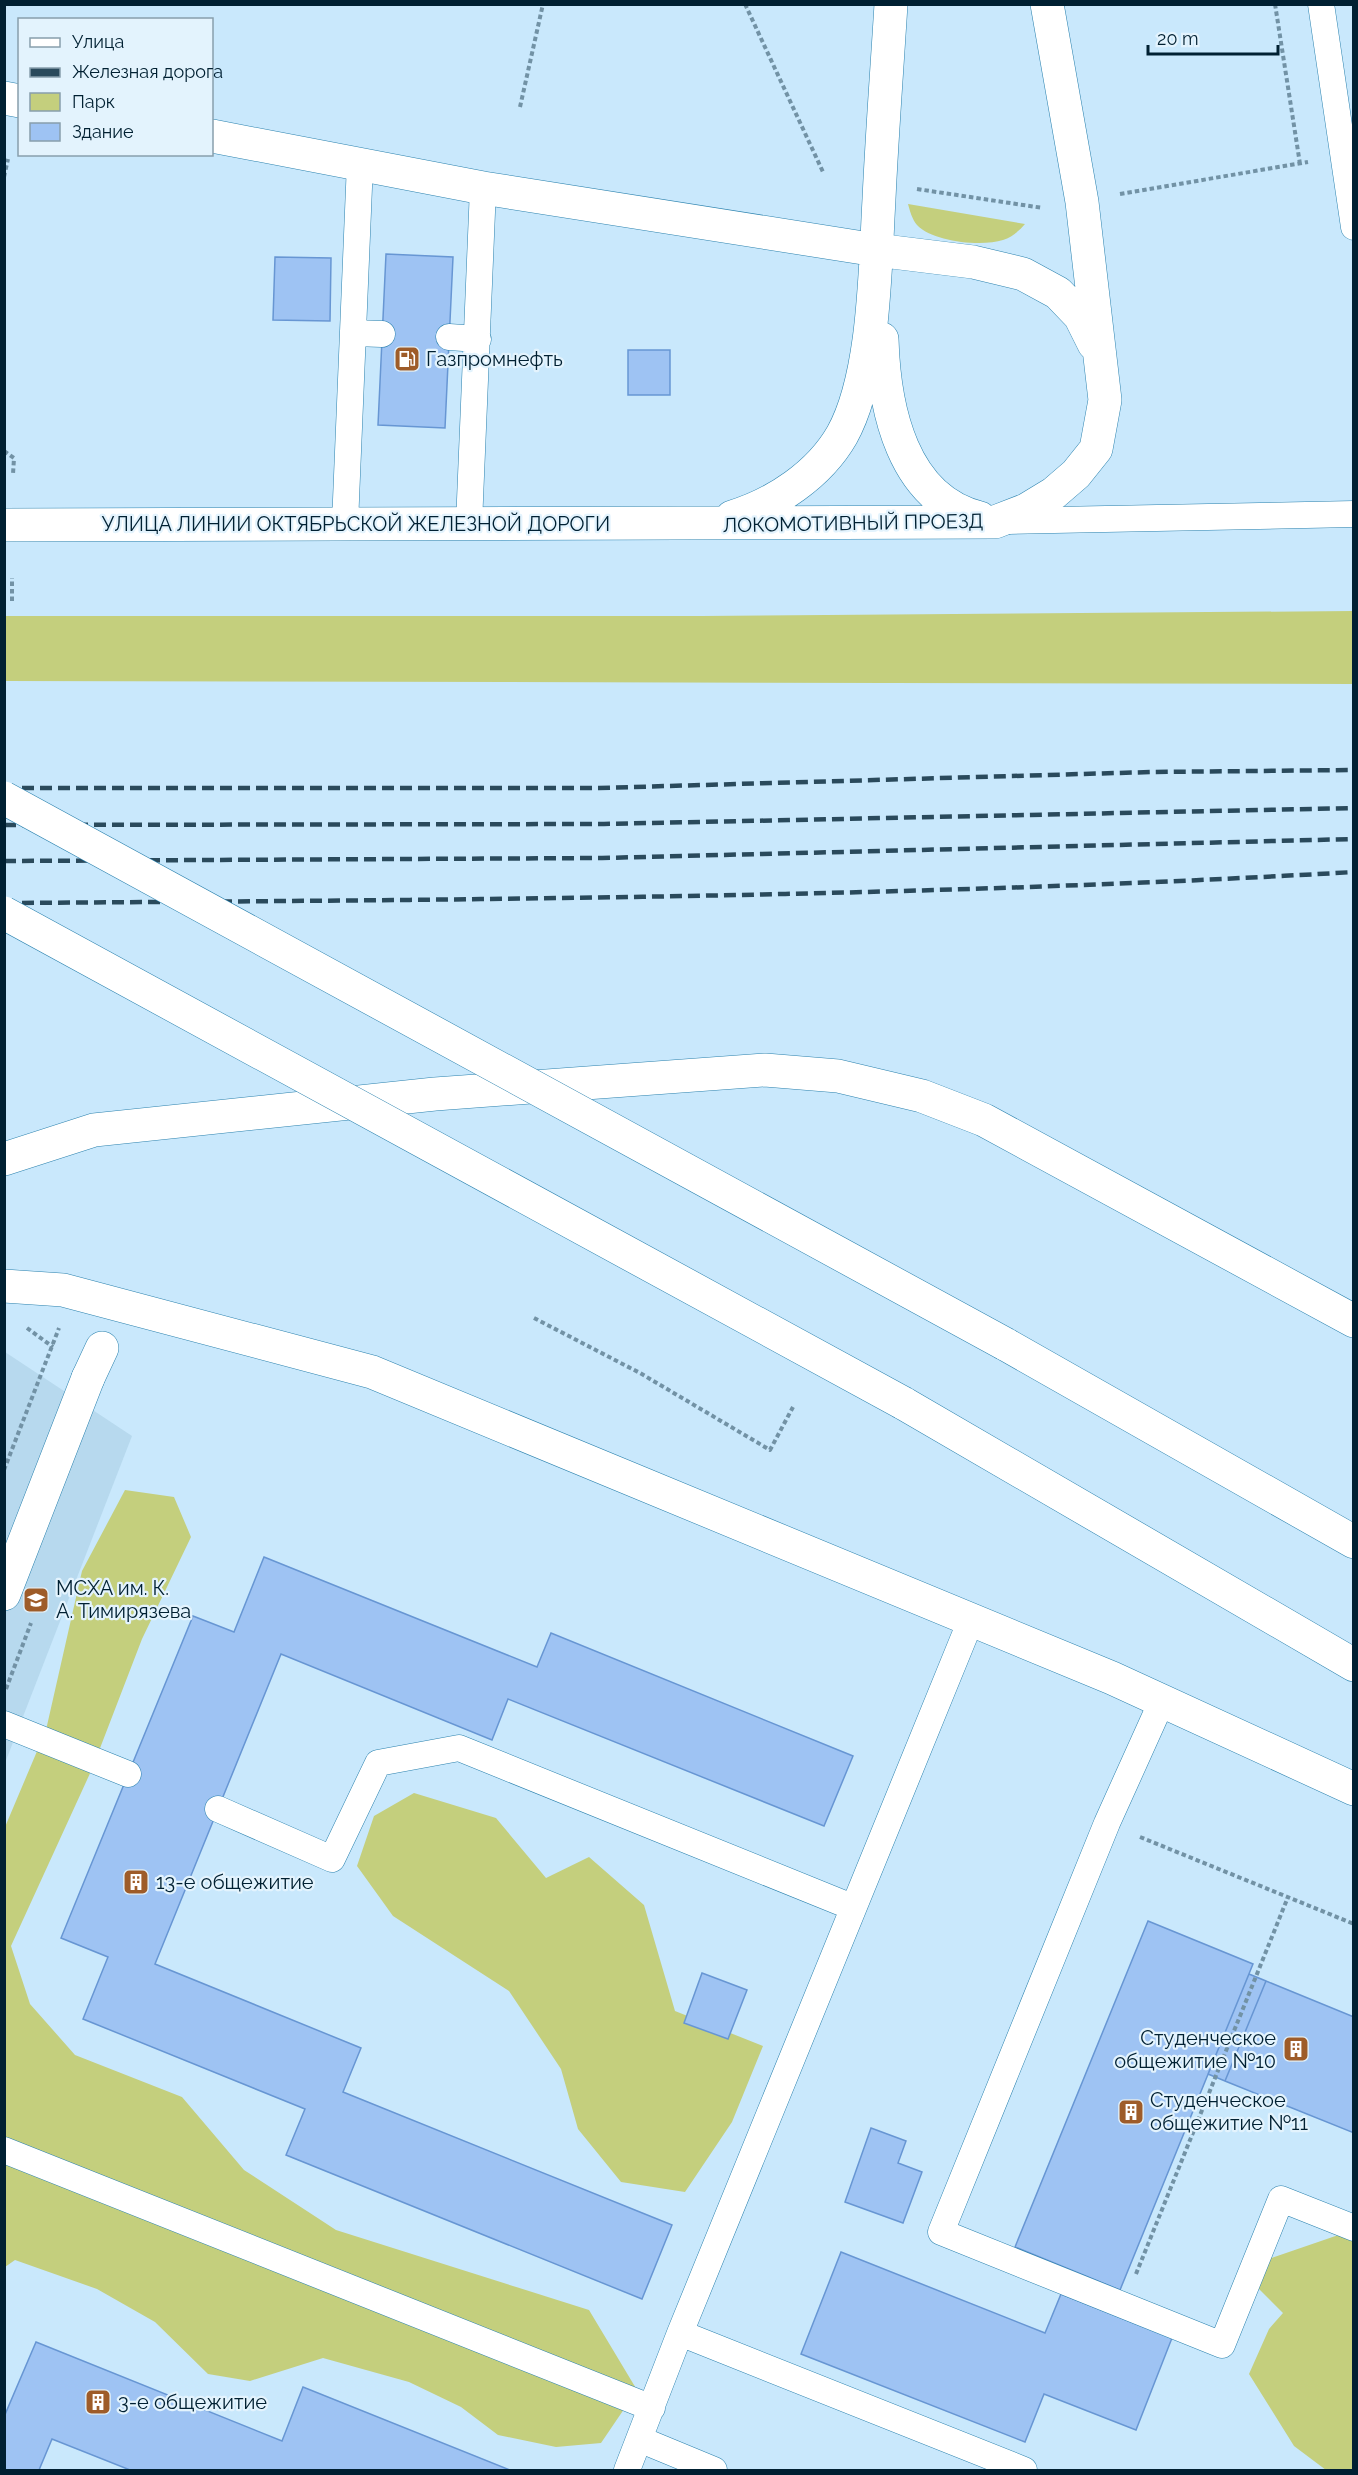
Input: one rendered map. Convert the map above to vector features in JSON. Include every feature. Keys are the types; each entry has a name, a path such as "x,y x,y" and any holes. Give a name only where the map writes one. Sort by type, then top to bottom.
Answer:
{"main road":[{"name":"ЛОКОМОТИВНЫЙ ПРОЕЗД","path":"707,524 751,511 782,496 813,471 842,436 856,403 865,369 876,250 891,4"},
{"name":"ЛОКОМОТИВНЫЙ ПРОЕЗД","path":"707,524 995,522 1026,510 1054,493 1076,474 1096,450 1106,400 1082,202 1047,4"},
{"path":"213,136 483,188 876,250 973,262 1023,274 1058,293 1080,316 1100,356"},
{"name":"ЛОКОМОТИВНЫЙ ПРОЕЗД","path":"876,250 883,367 888,406 899,439 914,471 934,495 962,514 995,522"},
{"name":"УЛИЦА ЛИНИИ ОКТЯБРЬСКОЙ ЖЕЛЕЗНОЙ ДОРОГИ","path":"4,525 707,524"},
{"path":"4,798 1005,1344 1353,1542"},
{"path":"4,913 903,1403 1353,1665"},
{"path":"4,1159 94,1130 435,1094 765,1070 838,1076 922,1096 984,1120 1353,1321"},
{"path":"4,1286 63,1290 372,1372 1162,1701 1353,1789"},
{"path":"4,1594 88,1378 102,1348"}],"lane":[{"path":"1321,4 1353,227"},
{"path":"345,524 360,163"},
{"path":"469,524 483,188"},
{"path":"354,333 382,334"},
{"path":"449,338 478,339"},
{"path":"995,522 1353,514"},
{"path":"627,2470 852,1908 971,1620"},
{"path":"1162,1701 1107,1823 942,2232 1222,2345 1281,2199 1353,2228"},
{"path":"4,1724 128,1774"},
{"path":"218,1809 332,1859 378,1762 459,1748 852,1908"},
{"path":"4,2150 652,2408"},
{"path":"680,2333 1024,2470"},
{"path":"639,2439 714,2470"}],"path":[{"path":"520,106 543,4"},
{"path":"745,4 823,172"},
{"path":"1275,4 1300,164"},
{"path":"1119,195 1300,164 1343,154"},
{"path":"4,177 8,159"},
{"path":"910,188 1049,209"},
{"path":"4,451 14,458 14,474"},
{"path":"12,578 12,601"},
{"path":"534,1318 640,1373 770,1450 793,1407"},
{"path":"19,1324 53,1347"},
{"path":"4,1470 60,1324"},
{"path":"1107,1823 1353,1924"},
{"path":"1124,2305 1288,1897"}],"shaded area":[{"name":"МСХА им. К. А. Тимирязева","path":"5,1352 132,1436 5,1763"}],"green space":[{"path":"908,204 1025,224 1015,234 1003,240 983,243 958,242 924,231 915,223"},
{"path":"1353,611 1353,684 5,681 5,616 702,616"},
{"path":"125,1490 174,1497 191,1537 142,1639 92,1769 11,1946 30,2004 75,2055 182,2097 244,2170 336,2230 589,2310 637,2390 601,2443 556,2447 498,2435 461,2407 409,2382 323,2358 250,2381 208,2374 155,2322 97,2289 15,2260 5,2267 5,1827 46,1730 82,1571"},
{"path":"414,1793 496,1818 546,1878 589,1857 644,1905 675,2011 763,2046 732,2122 685,2192 621,2182 578,2129 561,2069 509,1991 393,1916 357,1866 374,1816"},
{"path":"1353,2230 1353,2470 1326,2470 1294,2446 1249,2374 1269,2329 1283,2313 1250,2280 1260,2262"}],"building":[{"path":"386,254 453,257 445,428 378,425"},
{"path":"275,257 331,258 330,321 273,320"},
{"path":"628,350 670,350 670,395 628,395"},
{"name":"13-е общежитие","path":"264,1557 537,1667 551,1633 853,1756 824,1826 508,1699 492,1740 281,1654 155,1964 361,2048 343,2092 672,2225 642,2299 286,2155 305,2109 83,2019 108,1957 61,1938 193,1616 234,1632"},
{"name":"Студенческое общежитие №11","path":"1148,1921 1253,1964 1120,2290 1015,2247"},
{"path":"702,1973 747,1990 728,2039 684,2023"},
{"path":"1249,1974 1266,1981 1225,2081 1208,2074"},
{"name":"Студенческое общежитие №10","path":"1266,1981 1354,2017 1354,2133 1225,2081"},
{"path":"871,2128 906,2141 898,2163 922,2172 903,2223 845,2202"},
{"path":"841,2252 1045,2333 1061,2294 1172,2338 1136,2430 1044,2394 1025,2442 801,2354"},
{"name":"3-е общежитие","path":"36,2342 282,2441 303,2387 510,2470 130,2470 52,2439 39,2470 4,2470 4,2417"}],"railway":[{"path":"4,788 599,788 1151,772 1354,770"},
{"path":"4,825 604,824 1354,808"},
{"path":"4,861 602,858 1354,839"},
{"path":"4,903 679,896 1185,881 1354,872"}],"place":[{"name":"Газпромнефть","path":"407,359"},
{"name":"МСХА им. К. А. Тимирязева","path":"36,1600"},
{"name":"13-е общежитие","path":"136,1882"},
{"name":"Студенческое общежитие №10","path":"1296,2049"},
{"name":"Студенческое общежитие №11","path":"1131,2112"},
{"name":"3-е общежитие","path":"98,2402"}]}
